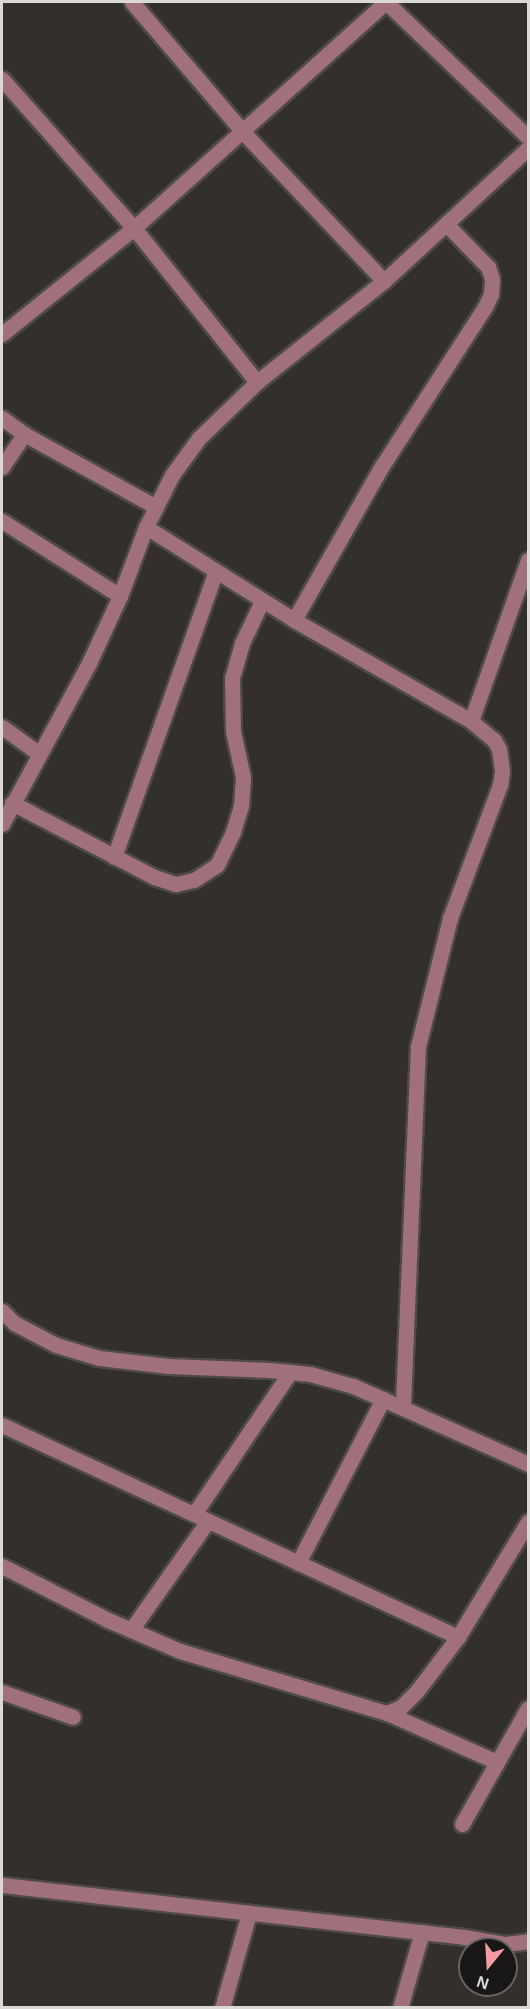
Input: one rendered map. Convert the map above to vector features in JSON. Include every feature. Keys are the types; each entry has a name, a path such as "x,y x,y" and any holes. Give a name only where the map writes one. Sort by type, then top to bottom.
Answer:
{"street":[{"path":"132,2 243,132 384,281"},
{"path":"2,334 134,228 386,2 528,137"},
{"path":"2,79 134,228 257,382"},
{"path":"2,824 38,753 89,663 120,596 146,527 172,475 199,438 257,382 384,281 528,148"},
{"path":"294,620 382,466 491,294 492,279 488,267 446,224"},
{"path":"2,418 24,434 156,507"},
{"path":"2,467 24,434"},
{"path":"2,521 120,596"},
{"path":"146,527 215,573 471,721 494,740 499,749 502,771 500,784 450,918 418,1046 403,1408"},
{"path":"471,721 528,560"},
{"path":"114,857 215,573"},
{"path":"12,803 154,877 176,884 194,880 217,865 233,832 241,807 243,777 233,731 232,678 242,644 262,601"},
{"path":"2,727 38,753"},
{"path":"2,1311 14,1323 56,1345 99,1358 169,1366 290,1372 353,1386 528,1464"},
{"path":"194,1514 290,1372"},
{"path":"298,1563 383,1399"},
{"path":"2,1425 458,1637"},
{"path":"131,1630 208,1521"},
{"path":"387,1713 401,1707 417,1691 458,1637 528,1522"},
{"path":"2,1566 131,1630 180,1651 387,1713 497,1762"},
{"path":"2,1692 73,1717"},
{"path":"462,1824 528,1708"},
{"path":"2,1885 422,1932 505,1944 528,1941"},
{"path":"222,2007 249,1913"},
{"path":"400,2007 422,1932"}]}
